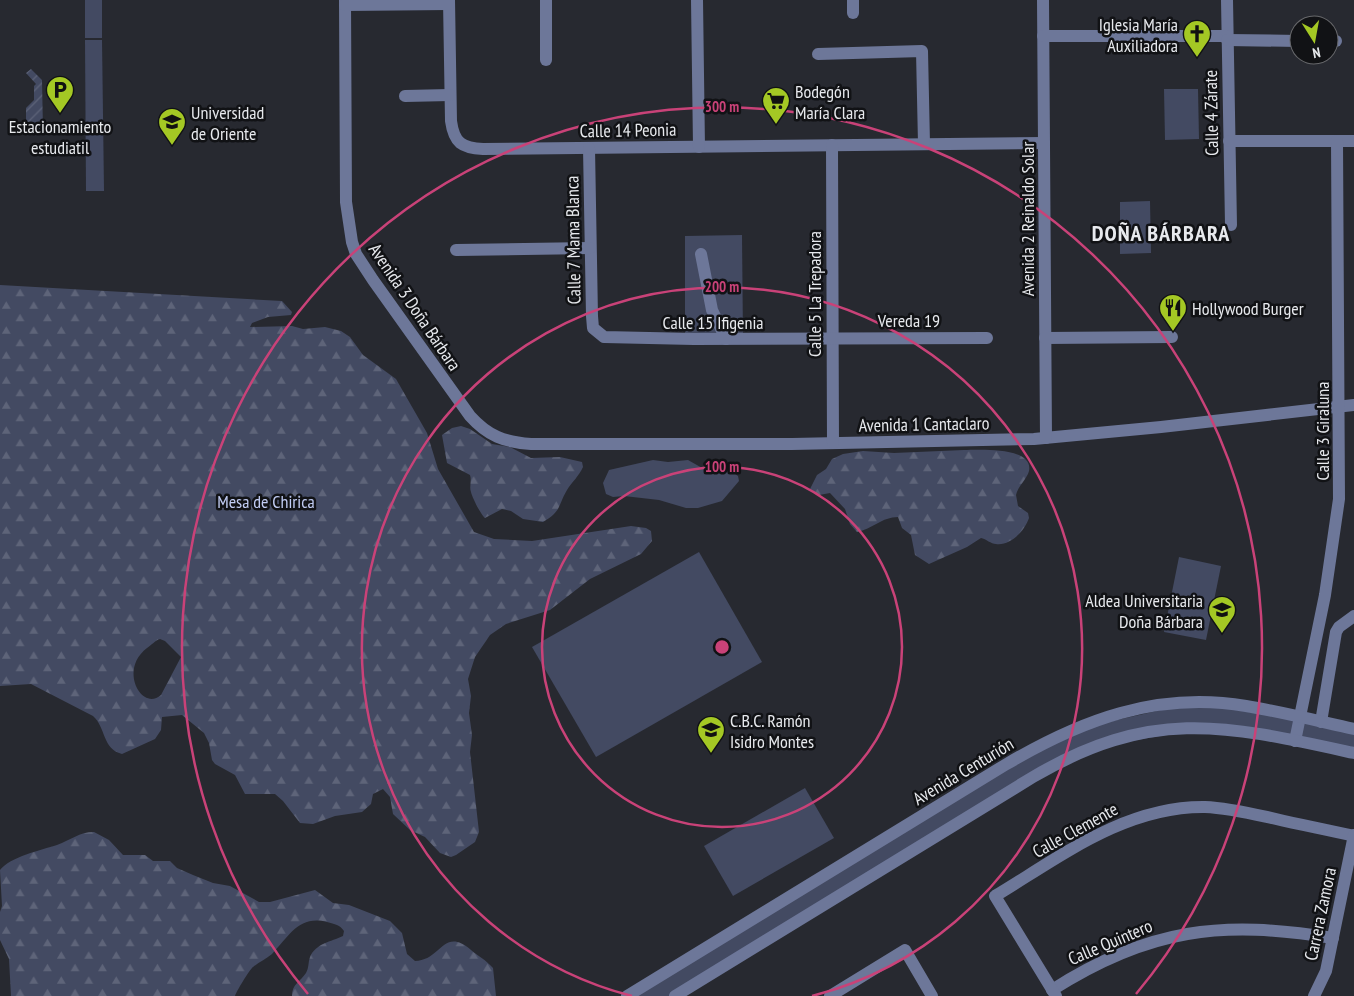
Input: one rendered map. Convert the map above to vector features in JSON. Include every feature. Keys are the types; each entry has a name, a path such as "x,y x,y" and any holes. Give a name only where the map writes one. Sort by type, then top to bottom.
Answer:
{"street":[{"path":"546,0 546,60"},
{"path":"697,0 699,147"},
{"name":"Avenida 2 Reinaldo Solar","path":"1043,0 1046,438"},
{"name":"Calle 4 Zárate","path":"1227,0 1231,226"},
{"path":"345,3 449,2 450,95 405,96"},
{"name":"Avenida 3 Doña Bárbara","path":"345,3 346,202 352,242 356,254 470,416 485,432 493,436"},
{"path":"1043,36 1289,41"},
{"path":"818,54 922,51 924,144"},
{"name":"Calle 14 Peonia","path":"450,95 451,121 456,140 464,147 471,148 1044,143"},
{"path":"1229,141 1354,141"},
{"name":"Calle 3 Giraluna","path":"1295,741 1325,595 1337,523 1341,473 1337,141"},
{"name":"Calle 5 La Trepadora","path":"832,145 833,443"},
{"name":"Calle 7 Mama Blanca","path":"589,148 592,316 596,332"},
{"path":"456,250 590,248"},
{"path":"701,254 712,310 726,339"},
{"name":"Calle 15 Ifigenia","path":"596,332 611,339 832,338"},
{"path":"1045,338 1172,337"},
{"name":"Vereda 19","path":"832,338 987,338"},
{"name":"Avenida 1 Cantaclaro","path":"493,436 516,443 531,444 990,441 1046,438 1354,405"},
{"path":"1321,722 1336,632 1338,627 1354,616"},
{"name":"Avenida Centurión","path":"627,996 989,775 1064,732 1113,714 1183,703 1218,703 1246,706 1354,729"},
{"path":"675,996 1033,777 1085,749 1137,733 1187,727 1238,730 1354,753"},
{"name":"Calle Clemente","path":"1054,993 995,896 1117,825 1135,818 1177,809 1224,809 1354,836"},
{"name":"Carrera Zamora","path":"1314,996 1324,981 1354,836"},
{"name":"Calle Quintero","path":"1054,993 1121,953 1146,943 1182,934 1211,930 1267,929 1333,938"},
{"path":"830,996 905,950 932,996"}],"green space":[{"path":"85,0 102,0 102,38 85,38"},
{"path":"85,40 102,40 104,191 86,191"},
{"path":"31,69 42,80 43,131 26,131 26,108 34,100 34,86 36,84 26,73"},
{"path":"1164,89 1198,89 1199,139 1165,140"},
{"path":"1150,201 1151,253 1120,254 1120,202"},
{"path":"742,235 743,339 685,339 685,236"},
{"name":"Mesa de Chirica","path":"0,285 282,301 292,312 291,315 268,317 252,323 250,327 292,326 303,329 325,327 341,331 350,337 363,355 396,379 427,433 438,469 474,532 494,539 532,541 631,526 646,528 651,531 652,541 641,554 590,579 550,610 506,624 490,635 475,657 468,679 471,696 469,713 472,735 470,752 479,832 475,842 451,857 440,853 425,837 410,830 393,814 390,797 383,789 373,794 371,804 362,812 335,816 313,824 300,823 275,794 245,794 235,775 215,764 212,760 209,743 204,733 182,715 162,717 161,730 155,739 122,754 111,748 107,743 100,726 93,716 31,684 0,686","holes":["160,639 165,641 181,657 161,695 154,699 147,698 136,686 134,667 138,657 147,648"]},
{"path":"461,426 470,429 492,444 510,447 531,458 560,457 582,462 583,467 567,490 557,511 543,522 523,519 511,511 502,509 485,518 479,510 470,490 470,475 447,463 442,435 452,428"},
{"path":"992,450 1014,453 1023,457 1028,463 1028,474 1016,495 1018,506 1028,513 1029,518 1021,532 1012,540 1002,544 994,544 981,538 967,547 929,564 915,555 911,535 902,528 898,517 887,519 857,532 850,524 845,509 830,493 819,495 810,489 817,475 826,469 832,459 843,454 863,451 894,453"},
{"path":"653,460 668,462 688,460 711,473 731,471 738,476 739,481 722,501 698,508 686,508 659,500 624,496 613,497 606,494 603,483 609,470"},
{"path":"699,552 762,662 596,757 532,647"},
{"path":"1179,557 1221,566 1206,640 1164,632"},
{"path":"1192,703 1354,729 1354,753 1212,727 1085,749 675,996 627,996 1064,732"},
{"path":"805,788 834,838 733,896 704,846"},
{"path":"94,832 109,840 123,855 145,855 153,861 170,861 177,868 213,883 230,886 259,902 270,902 315,890 333,903 349,905 390,921 402,933 407,954 415,961 424,960 448,943 462,944 493,968 496,996 292,996 295,986 307,971 313,952 320,946 343,936 344,931 339,926 309,921 296,928 272,954 253,967 235,996 11,996 9,959 0,940 0,912 2,906 0,870 18,858 57,845 79,835"}],"place":[{"name":"Iglesia María Auxiliadora","path":"1197,58"},
{"name":"Estacionamiento estudiatil","path":"60,114"},
{"name":"Bodegón María Clara","path":"776,125"},
{"name":"Universidad de Oriente","path":"172,146"},
{"name":"Hollywood Burger","path":"1173,332"},
{"name":"Aldea Universitaria Doña Bárbara","path":"1222,634"},
{"name":"C.B.C. Ramón Isidro Montes","path":"711,754"}],"district":[{"name":"DOÑA BÁRBARA","path":"1161,233"}]}
